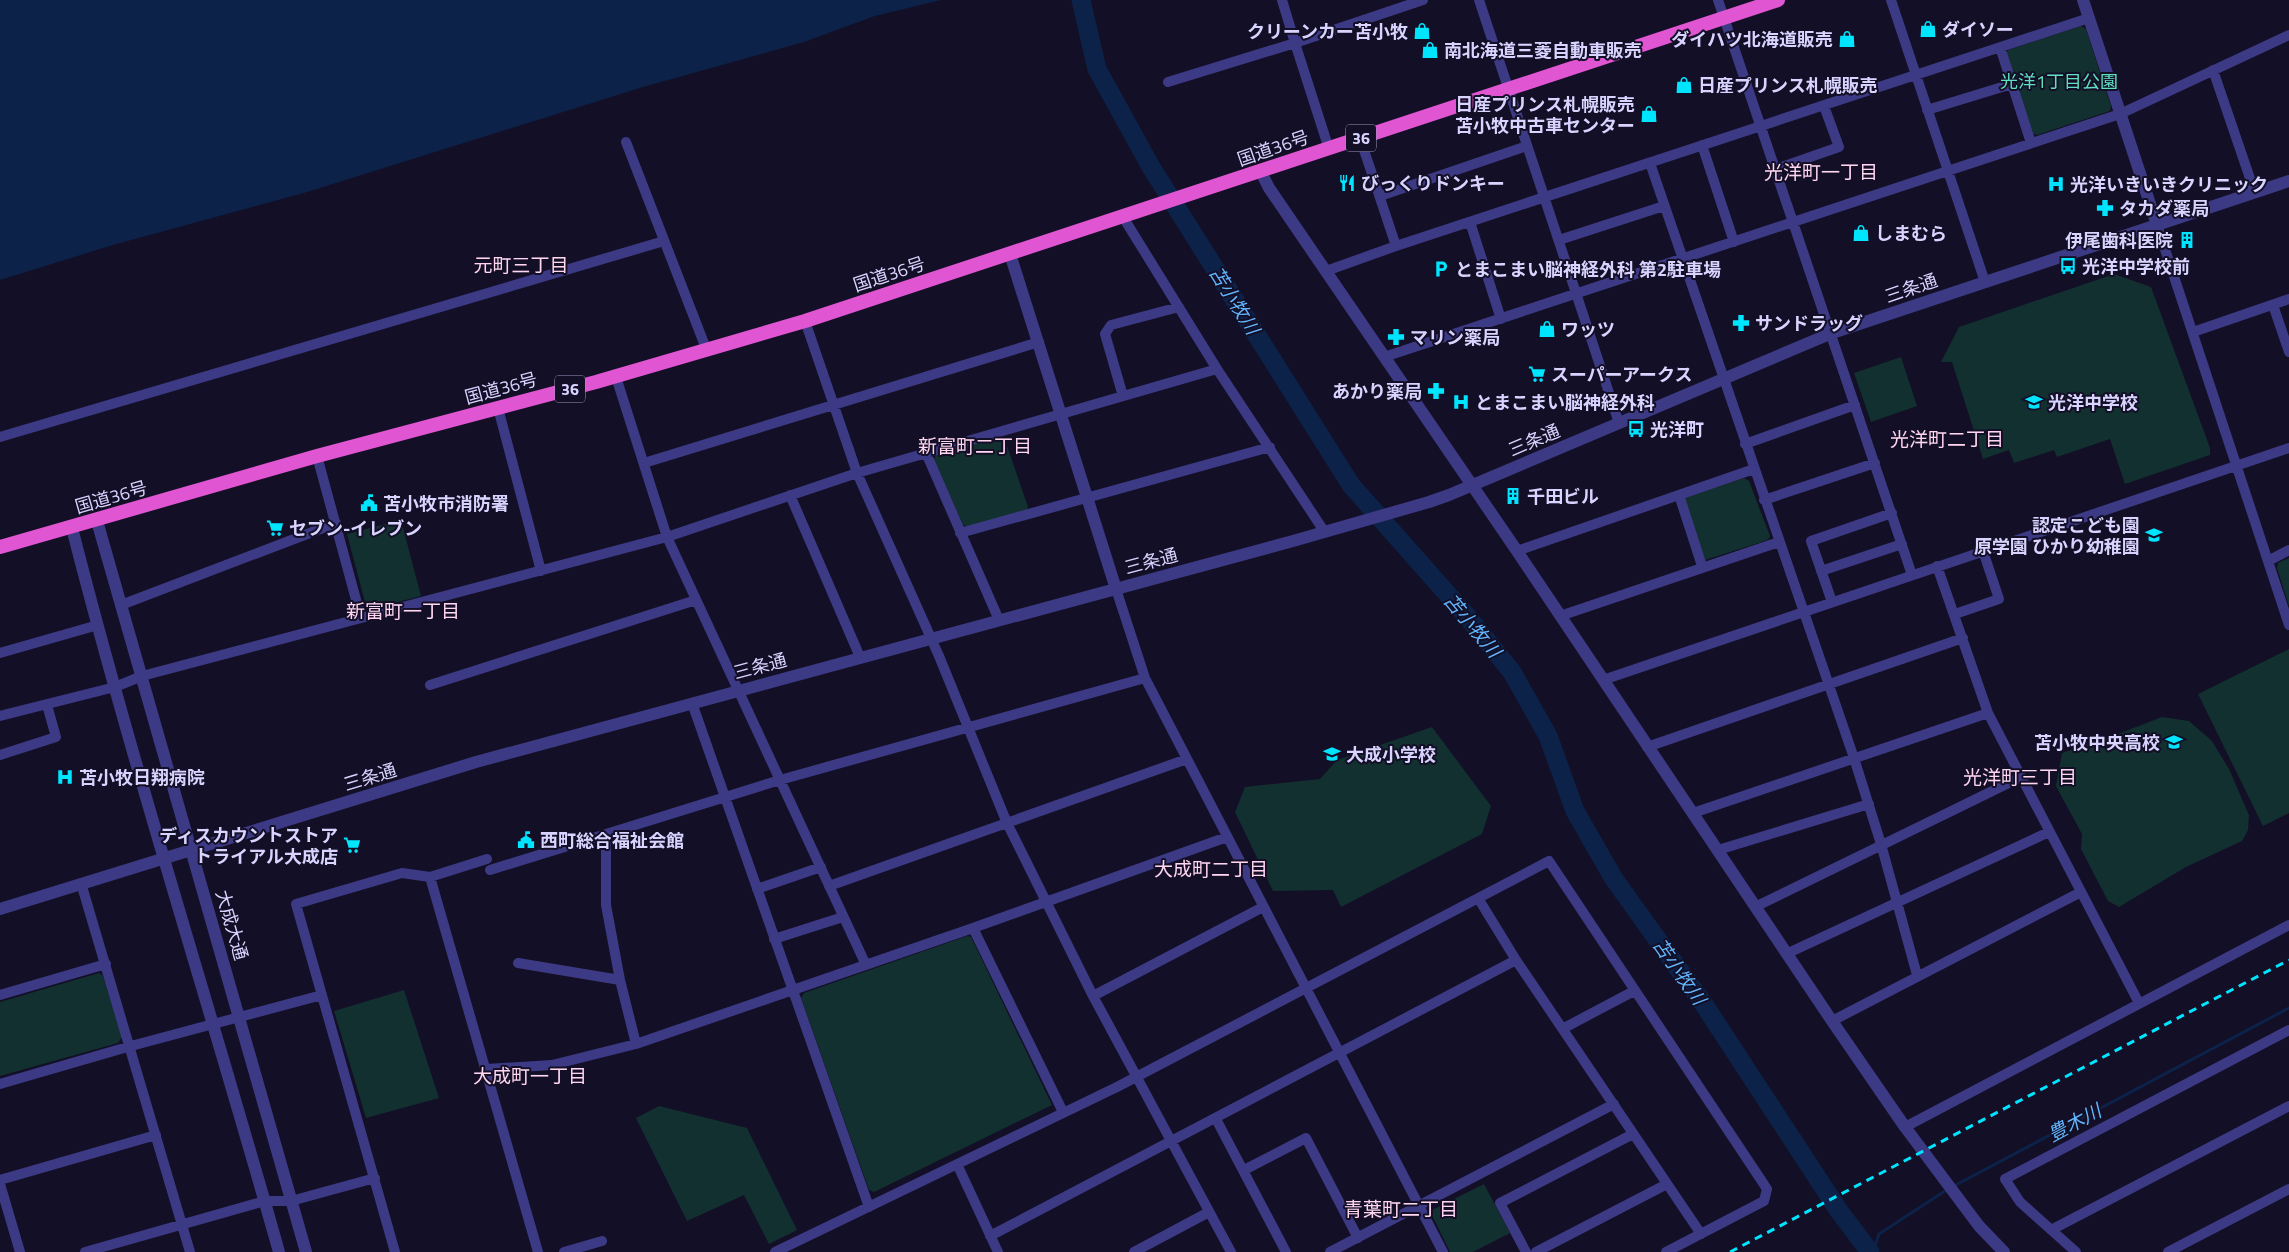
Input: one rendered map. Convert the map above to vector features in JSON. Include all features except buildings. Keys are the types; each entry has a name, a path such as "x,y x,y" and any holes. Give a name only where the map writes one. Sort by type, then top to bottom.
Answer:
{"highway":[{"name":"国道36号","path":"0,547 97,521 317,456 707,351 805,321 1778,0"}],"street":[{"path":"1282,0 1329,149"},
{"path":"1168,82 1295,43 1423,0"},
{"path":"1479,0 1619,423"},
{"path":"1718,0 1832,333 1912,575"},
{"path":"1891,0 1926,110 1985,282"},
{"path":"2083,0 2289,625"},
{"path":"1326,272 1396,246 2088,18"},
{"path":"1384,357 2120,114 2289,35"},
{"path":"2000,47 2031,143"},
{"path":"2213,70 2255,193"},
{"path":"1926,110 2012,84"},
{"path":"1776,169 1839,147 1824,106"},
{"path":"1360,138 1396,246"},
{"path":"626,142 707,351"},
{"path":"1702,145 1734,242"},
{"path":"1380,196 1527,146"},
{"path":"1650,163 1722,379 1854,758 1882,844 1918,976"},
{"path":"1260,172 1471,486 1517,551 1786,954 1905,1127 1979,1226 2004,1252"},
{"name":"三条通","path":"0,909 458,767 1116,589 1429,502 1832,333 2289,181"},
{"path":"1559,240 1664,206"},
{"path":"1129,215 1179,307 1217,369 1324,531"},
{"path":"1470,222 1501,319"},
{"path":"0,437 664,241"},
{"path":"1010,254 1144,678 1443,1252"},
{"path":"2193,332 2289,299"},
{"path":"2274,305 2289,352"},
{"path":"1123,396 1106,334 1107,329 1111,325 1179,307"},
{"path":"805,321 857,473 930,638 1007,823 1093,996 1231,1252"},
{"path":"644,464 1039,342"},
{"path":"0,716 115,687 142,676 668,537 857,473 1217,369"},
{"path":"616,376 668,537 866,965"},
{"path":"1745,444 1856,405"},
{"path":"498,408 541,571"},
{"path":"960,533 1270,447"},
{"path":"1603,680 2289,448"},
{"path":"926,453 999,620"},
{"path":"317,456 361,618"},
{"path":"1764,500 1875,463"},
{"path":"1517,551 1754,469"},
{"path":"790,495 860,658"},
{"path":"1679,495 1702,566"},
{"path":"1832,602 1811,541 1892,514"},
{"name":"大成大通","path":"97,521 241,1018 306,1252"},
{"path":"121,606 336,523"},
{"path":"72,528 163,858 214,1024 279,1252"},
{"path":"1560,616 1702,566 1779,542"},
{"path":"1821,571 1902,544"},
{"path":"2268,561 2289,550"},
{"path":"1954,614 1999,600 1983,551"},
{"path":"1937,566 1988,713 2139,1003"},
{"path":"430,684 696,600"},
{"path":"0,652 98,625"},
{"path":"1647,747 1963,638"},
{"path":"490,870 780,780 1144,678"},
{"path":"692,703 869,1206"},
{"path":"0,755 56,737 47,705"},
{"path":"1693,813 1988,713"},
{"path":"829,886 1187,760"},
{"path":"1755,907 2021,777"},
{"path":"1718,850 1869,804"},
{"path":"1786,954 2049,832"},
{"path":"606,834 606,905 620,980 636,1044"},
{"path":"487,1069 552,1065 636,1044 973,928 1227,837"},
{"path":"395,1252 296,904 402,873 430,877 487,859"},
{"path":"775,1252 1136,1077 1549,861 1767,1189 1764,1201 1666,1252"},
{"path":"757,890 821,867"},
{"path":"430,877 487,1069 538,1252"},
{"path":"81,883 131,1046 190,1252"},
{"path":"1832,1021 2081,892"},
{"path":"1478,898 1516,960 1564,1028 1701,1234"},
{"path":"1093,996 1263,907"},
{"path":"774,939 843,916"},
{"path":"1905,1127 2289,925"},
{"path":"973,928 1063,1112"},
{"path":"990,1236 1516,960"},
{"path":"518,963 620,980"},
{"path":"0,995 106,964"},
{"path":"1564,1028 1634,991"},
{"path":"0,1084 131,1046 322,995"},
{"path":"2076,1252 2020,1202 2005,1179 2289,1030"},
{"path":"1330,1252 1614,1104"},
{"path":"2051,1230 2289,1106"},
{"path":"1216,1119 1286,1252"},
{"path":"1526,1252 1500,1203 1633,1134"},
{"path":"20,1252 0,1182 156,1135"},
{"path":"1244,1170 1306,1138 1358,1238"},
{"path":"957,1164 998,1252"},
{"path":"85,1252 104,1249 182,1224 265,1202 291,1201 375,1178"},
{"path":"1536,1252 1667,1184"},
{"path":"2168,1252 2289,1189"},
{"path":"1134,1252 1210,1212"},
{"path":"564,1252 602,1241"}],"green space":[{"name":"光洋1丁目公園","path":"2081,26 2086,29 2111,106 2110,111 2037,135 2033,134 2006,55 2008,50"},
{"path":"2114,274 2151,287 2210,448 2210,455 2125,484 2110,439 2057,457 2054,450 2014,463 2009,450 1983,459 1952,362 1941,362 1959,327"},
{"path":"1901,357 1917,406 1871,422 1854,373"},
{"path":"997,437 1005,440 1028,507 1026,511 968,527 963,525 934,460 936,454"},
{"path":"1744,478 1749,481 1770,536 1768,540 1705,560 1684,498"},
{"path":"401,520 421,596 367,610 347,534"},
{"path":"2289,558 2289,606 2277,568 2278,563"},
{"path":"2289,649 2289,813 2263,826 2198,694"},
{"path":"2162,717 2189,721 2212,741 2229,769 2249,815 2248,830 2242,841 2186,867 2119,907 2108,901 2081,849 2082,834 2056,786 2062,753"},
{"path":"1432,727 1491,806 1482,834 1341,907 1333,890 1273,891 1235,812 1245,787 1320,779 1337,760"},
{"path":"967,936 971,937 1052,1105 874,1192 869,1190 801,998 804,993"},
{"path":"99,973 103,976 122,1037 118,1043 0,1076 0,1002"},
{"path":"404,990 439,1098 366,1118 334,1011"},
{"path":"659,1106 747,1128 797,1230 769,1244 744,1195 687,1221 636,1118"},
{"path":"1484,1184 1510,1233 1473,1252 1450,1252 1430,1211"}],"water":[{"path":"0,0 941,0 875,16 804,42 643,87 304,193 113,245 0,280"}],"waterway":[{"name":"苫小牧川","path":"1081,0 1097,69 1151,167 1351,485 1466,615 1512,672 1548,736 1575,811 1614,879 1703,1003 1839,1211 1870,1252"},
{"name":"豊木川","path":"1954,1186 2289,1008"},
{"name":"豊木川","path":"1873,1252 1879,1234 1948,1189"}],"railway":[{"path":"1730,1252 2289,960"}],"place":[{"name":"ダイソー","path":"1928,29"},
{"name":"クリーンカー苫小牧","path":"1422,31"},
{"name":"ダイハツ北海道販売","path":"1847,39"},
{"name":"南北海道三菱自動車販売","path":"1430,50"},
{"name":"日産プリンス札幌販売","path":"1684,85"},
{"name":"日産プリンス札幌販売 苫小牧中古車センター","path":"1649,114"},
{"name":"びっくりドンキー","path":"1347,183"},
{"name":"光洋いきいきクリニック","path":"2056,184"},
{"name":"タカダ薬局","path":"2105,208"},
{"name":"しまむら","path":"1861,233"},
{"name":"伊尾歯科医院","path":"2187,240"},
{"name":"光洋中学校前","path":"2068,266"},
{"name":"とまこまい脳神経外科 第2駐車場","path":"1441,269"},
{"name":"サンドラッグ","path":"1741,323"},
{"name":"ワッツ","path":"1547,329"},
{"name":"マリン薬局","path":"1396,337"},
{"name":"スーパーアークス","path":"1537,374"},
{"name":"あかり薬局","path":"1436,391"},
{"name":"とまこまい脳神経外科","path":"1461,402"},
{"name":"光洋中学校","path":"2034,402"},
{"name":"光洋町","path":"1636,429"},
{"name":"千田ビル","path":"1513,496"},
{"name":"苫小牧市消防署","path":"369,503"},
{"name":"セブン-イレブン","path":"275,528"},
{"name":"認定こども園 原学園 ひかり幼稚園","path":"2154,535"},
{"name":"苫小牧中央高校","path":"2174,742"},
{"name":"大成小学校","path":"1332,754"},
{"name":"苫小牧日翔病院","path":"65,777"},
{"name":"西町総合福祉会館","path":"526,840"},
{"name":"ディスカウントストア トライアル大成店","path":"352,845"}],"district":[{"name":"光洋町一丁目","path":"1821,171"},
{"name":"元町三丁目","path":"521,264"},
{"name":"光洋町二丁目","path":"1947,438"},
{"name":"新富町二丁目","path":"975,445"},
{"name":"新富町一丁目","path":"403,610"},
{"name":"光洋町三丁目","path":"2020,776"},
{"name":"大成町二丁目","path":"1211,868"},
{"name":"大成町一丁目","path":"530,1075"},
{"name":"青葉町二丁目","path":"1401,1208"}]}
